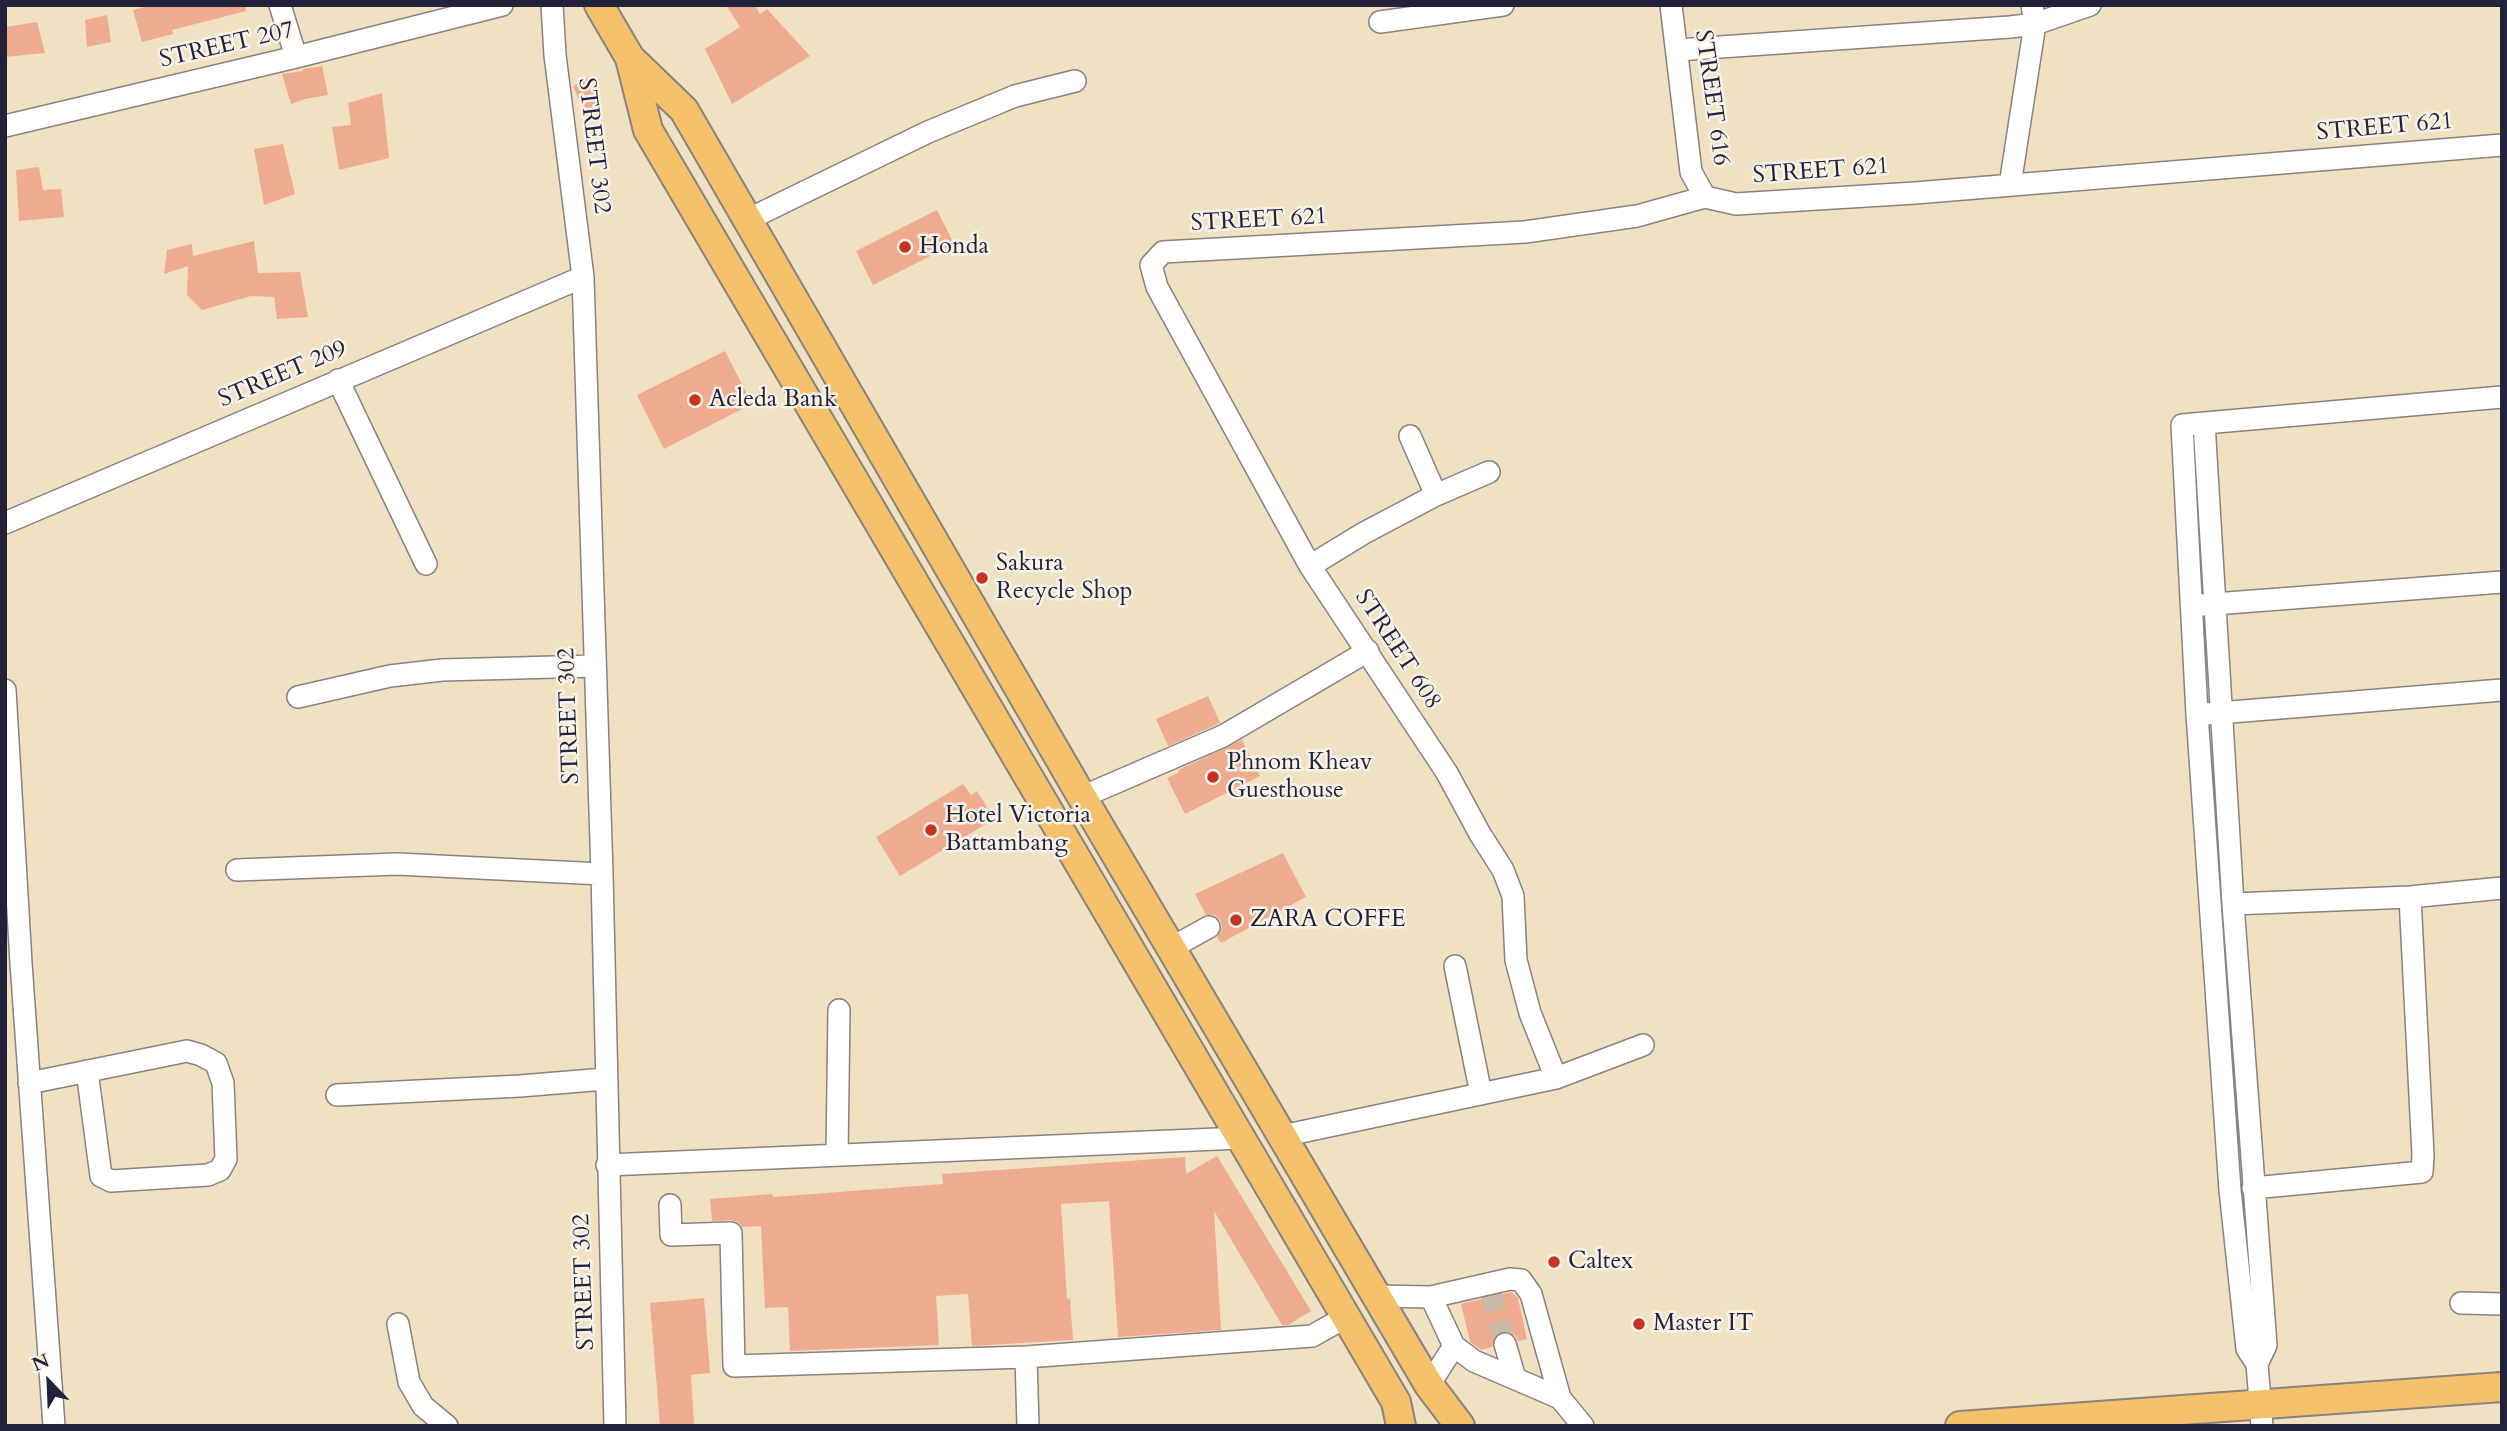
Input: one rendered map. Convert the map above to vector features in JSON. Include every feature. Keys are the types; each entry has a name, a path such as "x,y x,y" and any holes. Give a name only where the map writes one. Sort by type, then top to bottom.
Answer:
{"main road":[{"path":"606,8 630,58 648,130 1396,1402 1401,1426"},
{"path":"630,58 684,110 1171,948 1429,1385 1460,1426"},
{"path":"1960,1426 2262,1415 2502,1387"}],"street":[{"path":"281,5 296,57"},
{"name":"STREET 207","path":"5,126 502,5"},
{"name":"STREET 302","path":"552,5 555,55 583,277 602,874 615,1426"},
{"path":"1380,22 1503,5"},
{"name":"STREET 616","path":"1671,5 1691,172 1705,197"},
{"path":"1676,50 2033,15 2090,5"},
{"path":"2010,185 2033,15"},
{"path":"747,220 928,132 1015,96 1075,81"},
{"name":"STREET 621","path":"1152,265 1163,253 1525,232 1637,216 1705,197 1736,204 2502,145"},
{"name":"STREET 608","path":"1152,265 1157,287 1310,566 1447,773 1503,870 1513,896 1516,960 1530,1013 1556,1078"},
{"name":"STREET 209","path":"5,523 583,277"},
{"path":"338,380 426,564"},
{"path":"2258,1364 2247,1349 2232,1203 2197,714 2182,425 2502,397"},
{"path":"2204,423 2220,713 2266,1345 2258,1364 2262,1415"},
{"path":"1410,436 1436,495"},
{"path":"1310,566 1364,533 1436,495 1489,472"},
{"path":"2192,606 2502,582"},
{"path":"1083,797 1223,736 1368,651"},
{"path":"298,696 390,676 442,670 594,666"},
{"path":"5,690 13,966 29,1083 54,1426"},
{"path":"2197,714 2502,690"},
{"path":"237,870 397,864 602,874"},
{"path":"2233,904 2410,897 2502,888"},
{"path":"2253,1188 2422,1172 2410,897"},
{"path":"1171,948 1209,927"},
{"path":"1455,966 1480,1094"},
{"path":"837,1155 839,1010"},
{"path":"1282,1136 1556,1078 1643,1045"},
{"path":"29,1083 87,1071 187,1051 201,1055 216,1063 223,1083 226,1159 220,1170 208,1175 111,1181 101,1175 87,1071"},
{"path":"337,1095 605,1079"},
{"path":"607,1165 1241,1138"},
{"path":"670,1205 671,1235 731,1233 734,1366 1026,1357 1312,1336 1346,1317"},
{"path":"1377,1296 1431,1297 1489,1287 1510,1279 1521,1280 1531,1294 1560,1398 1583,1426"},
{"path":"1431,1297 1454,1346 1474,1361 1560,1398"},
{"path":"2461,1303 2502,1304"},
{"path":"398,1324 409,1382 423,1406 447,1426"},
{"path":"1505,1344 1515,1378"},
{"path":"1429,1385 1454,1346"},
{"path":"1026,1357 1028,1426"}],"building":[{"path":"153,5 245,5 246,11 172,30 173,34 142,42 133,10"},
{"path":"726,5 755,5 760,14 767,9 810,56 732,104 705,49 740,27"},
{"path":"107,15 111,42 87,47 85,20"},
{"path":"37,22 45,53 5,57 5,27"},
{"path":"322,66 328,95 291,104 282,74"},
{"path":"590,76 601,109 587,119 573,86"},
{"path":"382,93 389,158 339,170 332,127 351,125 348,103"},
{"path":"283,144 295,194 264,205 254,149"},
{"path":"39,167 43,190 61,189 64,217 19,221 16,170"},
{"name":"Honda","path":"937,210 954,244 873,285 856,251"},
{"path":"254,241 258,273 300,272 308,317 277,319 274,297 251,296 202,310 187,295 188,266 164,274 167,250 192,244 193,256"},
{"name":"Acleda Bank","path":"725,351 752,404 664,449 637,395"},
{"path":"1208,696 1220,723 1168,746 1156,719"},
{"name":"Phnom Kheav Guesthouse","path":"1242,740 1260,776 1185,814 1167,778 1179,772 1178,770"},
{"name":"Hotel Victoria Battambang","path":"963,784 971,795 977,791 987,807 979,812 986,824 900,876 876,837"},
{"name":"ZARA COFFE","path":"1283,853 1306,897 1221,943 1217,937 1222,928 1221,921 1215,915 1206,915 1195,894"},
{"path":"1217,1156 1311,1311 1288,1325 1282,1325 1214,1211 1221,1330 1118,1337 1109,1201 1061,1204 1067,1299 1070,1298 1073,1340 972,1346 968,1294 936,1296 939,1345 790,1351 788,1307 765,1308 761,1226 743,1227 731,1220 712,1221 710,1199 943,1184 942,1174 1185,1157 1186,1174"},
{"path":"1511,1292 1518,1298 1527,1339 1518,1341 1514,1334 1502,1331 1495,1335 1492,1347 1481,1350 1470,1342 1461,1304"},
{"path":"704,1298 710,1373 691,1375 694,1426 660,1426 650,1303"}],"tunnel":[{"path":"1490,1291 1505,1344"}],"place":[{"name":"Honda","path":"905,247"},
{"name":"Acleda Bank","path":"695,400"},
{"name":"Sakura Recycle Shop","path":"982,578"},
{"name":"Phnom Kheav Guesthouse","path":"1213,777"},
{"name":"Hotel Victoria Battambang","path":"931,830"},
{"name":"ZARA COFFE","path":"1236,920"},
{"name":"Caltex","path":"1554,1262"},
{"name":"Master IT","path":"1639,1324"}]}
